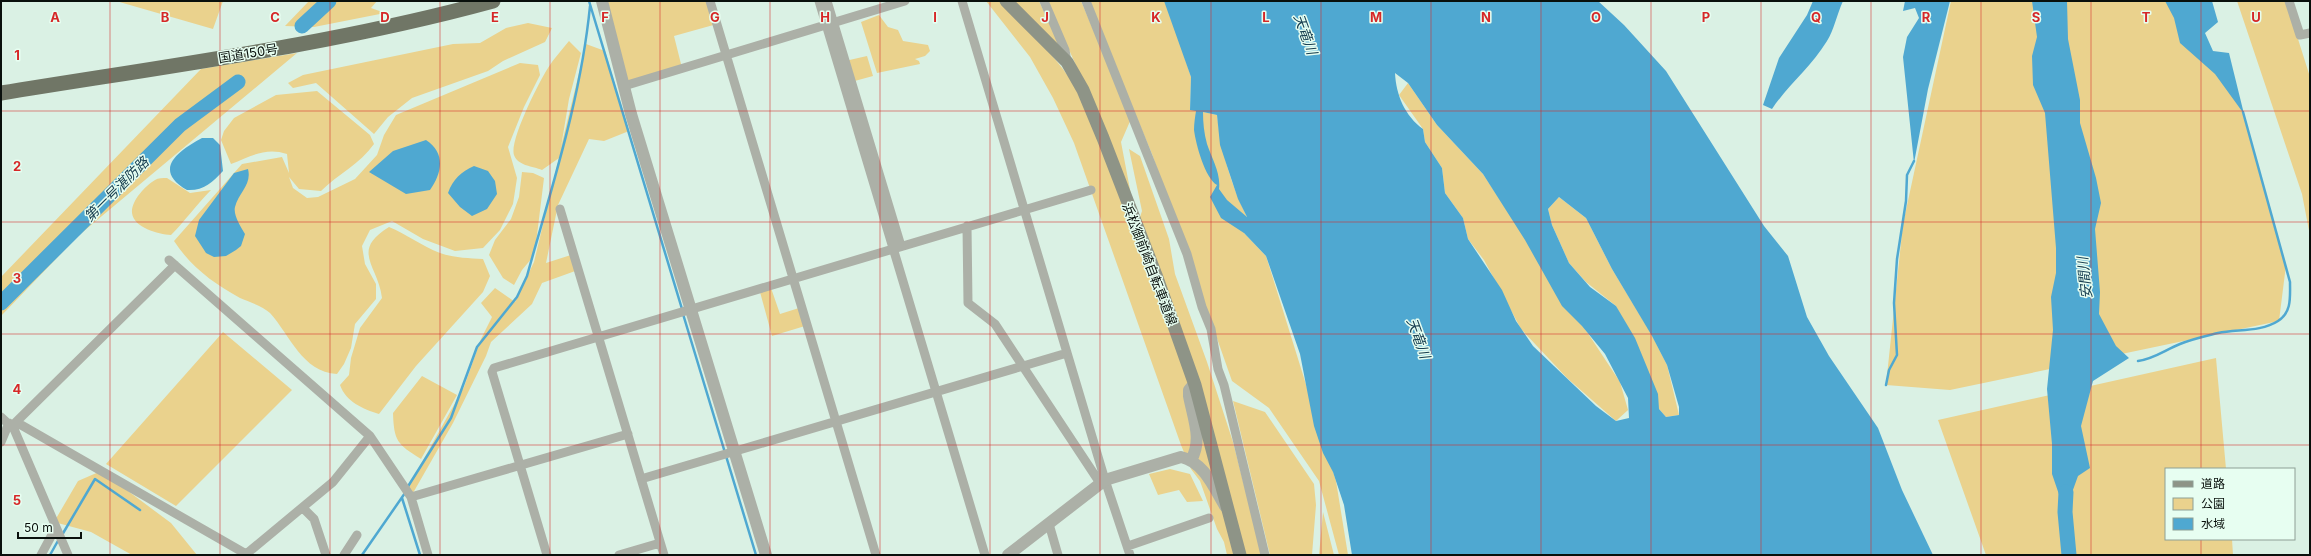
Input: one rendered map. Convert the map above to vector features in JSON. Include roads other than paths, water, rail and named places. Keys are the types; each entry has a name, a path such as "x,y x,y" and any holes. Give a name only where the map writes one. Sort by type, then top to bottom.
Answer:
{"highway":[{"name":"国道150号","path":"1,93 311,43 420,20 493,1"}],"main road":[{"name":"浜松御前崎自転車道線","path":"1006,1 1067,62 1083,90 1156,275 1194,384 1240,555"}],"street":[{"path":"602,1 624,86 766,555"},
{"path":"710,1 876,555"},
{"path":"819,1 830,24 897,248 936,392 985,555"},
{"path":"827,1 830,24"},
{"path":"624,86 905,1"},
{"path":"962,1 1067,353 1102,481 1129,550 1209,518"},
{"path":"1044,1 1065,50 1067,62"},
{"path":"1086,1 1187,254 1202,307 1211,329 1218,369 1224,385 1265,555"},
{"path":"2289,1 2300,35 2310,33"},
{"path":"547,555 492,372 494,368 1091,190"},
{"path":"560,209 664,555"},
{"path":"967,226 968,303 995,324 1102,481"},
{"path":"1,442 12,424 172,263 370,436 410,497 428,555"},
{"path":"641,479 1067,353"},
{"path":"1191,460 1198,443 1189,396 1190,390 1194,384"},
{"path":"1,417 245,554 333,482 370,436"},
{"path":"12,424 68,555"},
{"path":"410,497 628,434"},
{"path":"1008,555 1102,481 1181,457 1191,460 1203,470 1229,512"},
{"path":"303,508 314,519 326,555"},
{"path":"1049,524 1058,555"},
{"path":"41,555 56,527"},
{"path":"344,555 357,535"},
{"path":"619,555 660,543"}],"water":[{"name":"天竜川","path":"1164,1 1598,1 1624,25 1666,71 1764,226 1788,256 1807,317 1829,356 1878,428 1902,490 1933,555 1352,555 1344,505 1333,472 1323,453 1314,426 1300,354 1266,256 1244,233 1221,218 1210,197 1217,185 1209,176 1205,168 1197,144 1194,130 1196,111 1190,110 1191,77","holes":["1395,73 1408,83 1437,125 1483,174 1525,240 1562,306 1582,326 1605,354 1628,398 1629,418 1616,421 1596,406 1533,346 1516,321 1502,290 1468,239 1463,218 1445,193 1442,168 1425,142 1423,129 1406,111 1397,89","1203,112 1217,115 1220,145 1238,199 1247,217 1227,200 1219,189 1219,177 1205,136","1559,197 1586,218 1612,269 1652,336 1667,365 1679,407 1679,415 1666,417 1659,409 1658,394 1635,338 1616,306 1590,287 1569,263 1552,225 1548,209"]},
{"path":"1813,1 1843,1 1832,32 1827,41 1814,59 1772,109 1763,105 1779,58 1807,15"},
{"path":"1905,1 1950,1 1928,89 1914,163 1903,57 1907,37 1919,18 1915,8 1903,11"},
{"path":"2032,1 2067,1 2068,39 2080,100 2080,123 2096,178 2101,203 2095,229 2100,292 2099,314 2116,346 2129,358 2093,381 2081,426 2090,468 2078,476 2065,512 2052,474 2052,444 2047,389 2053,330 2051,297 2056,273 2056,248 2045,113 2033,85 2032,56 2037,37"},
{"path":"2165,1 2212,1 2218,22 2205,33 2213,51 2229,53 2244,114 2215,74 2180,43 2174,18"},
{"path":"202,138 213,138 220,145 223,171 203,188 187,190 176,182 171,175 170,167 178,154"},
{"path":"426,140 437,151 440,164 437,177 430,190 406,194 369,172 393,151"},
{"path":"474,166 488,171 495,181 497,194 487,209 472,216 460,207 448,193 458,176"},
{"path":"248,169 249,175 247,184 235,207 235,214 245,234 241,246 226,256 214,257 206,253 195,236 199,220 234,173"}],"waterway":[{"name":"第一号湛防路","path":"302,26 329,1"},
{"path":"589,1 682,309"},
{"path":"407,488 451,418 477,347 517,297 527,276 556,175 573,108 586,40 590,6"},
{"name":"第一号湛防路","path":"1,303 180,125 238,82"},
{"path":"2138,361 2199,338 2218,333 2257,329 2271,325 2283,317 2288,309 2290,299 2290,282 2243,112"},
{"path":"1886,385 1889,370 1897,355 1894,303 1897,259 1906,201 1907,175 1914,161"},
{"path":"683,314 756,555"},
{"path":"62,535 95,479 140,510"},
{"name":"安間川","path":"2066,492 2065,512 2069,555"},
{"path":"362,555 405,493"},
{"path":"402,498 420,555"},
{"path":"50,555 59,539"}]}
